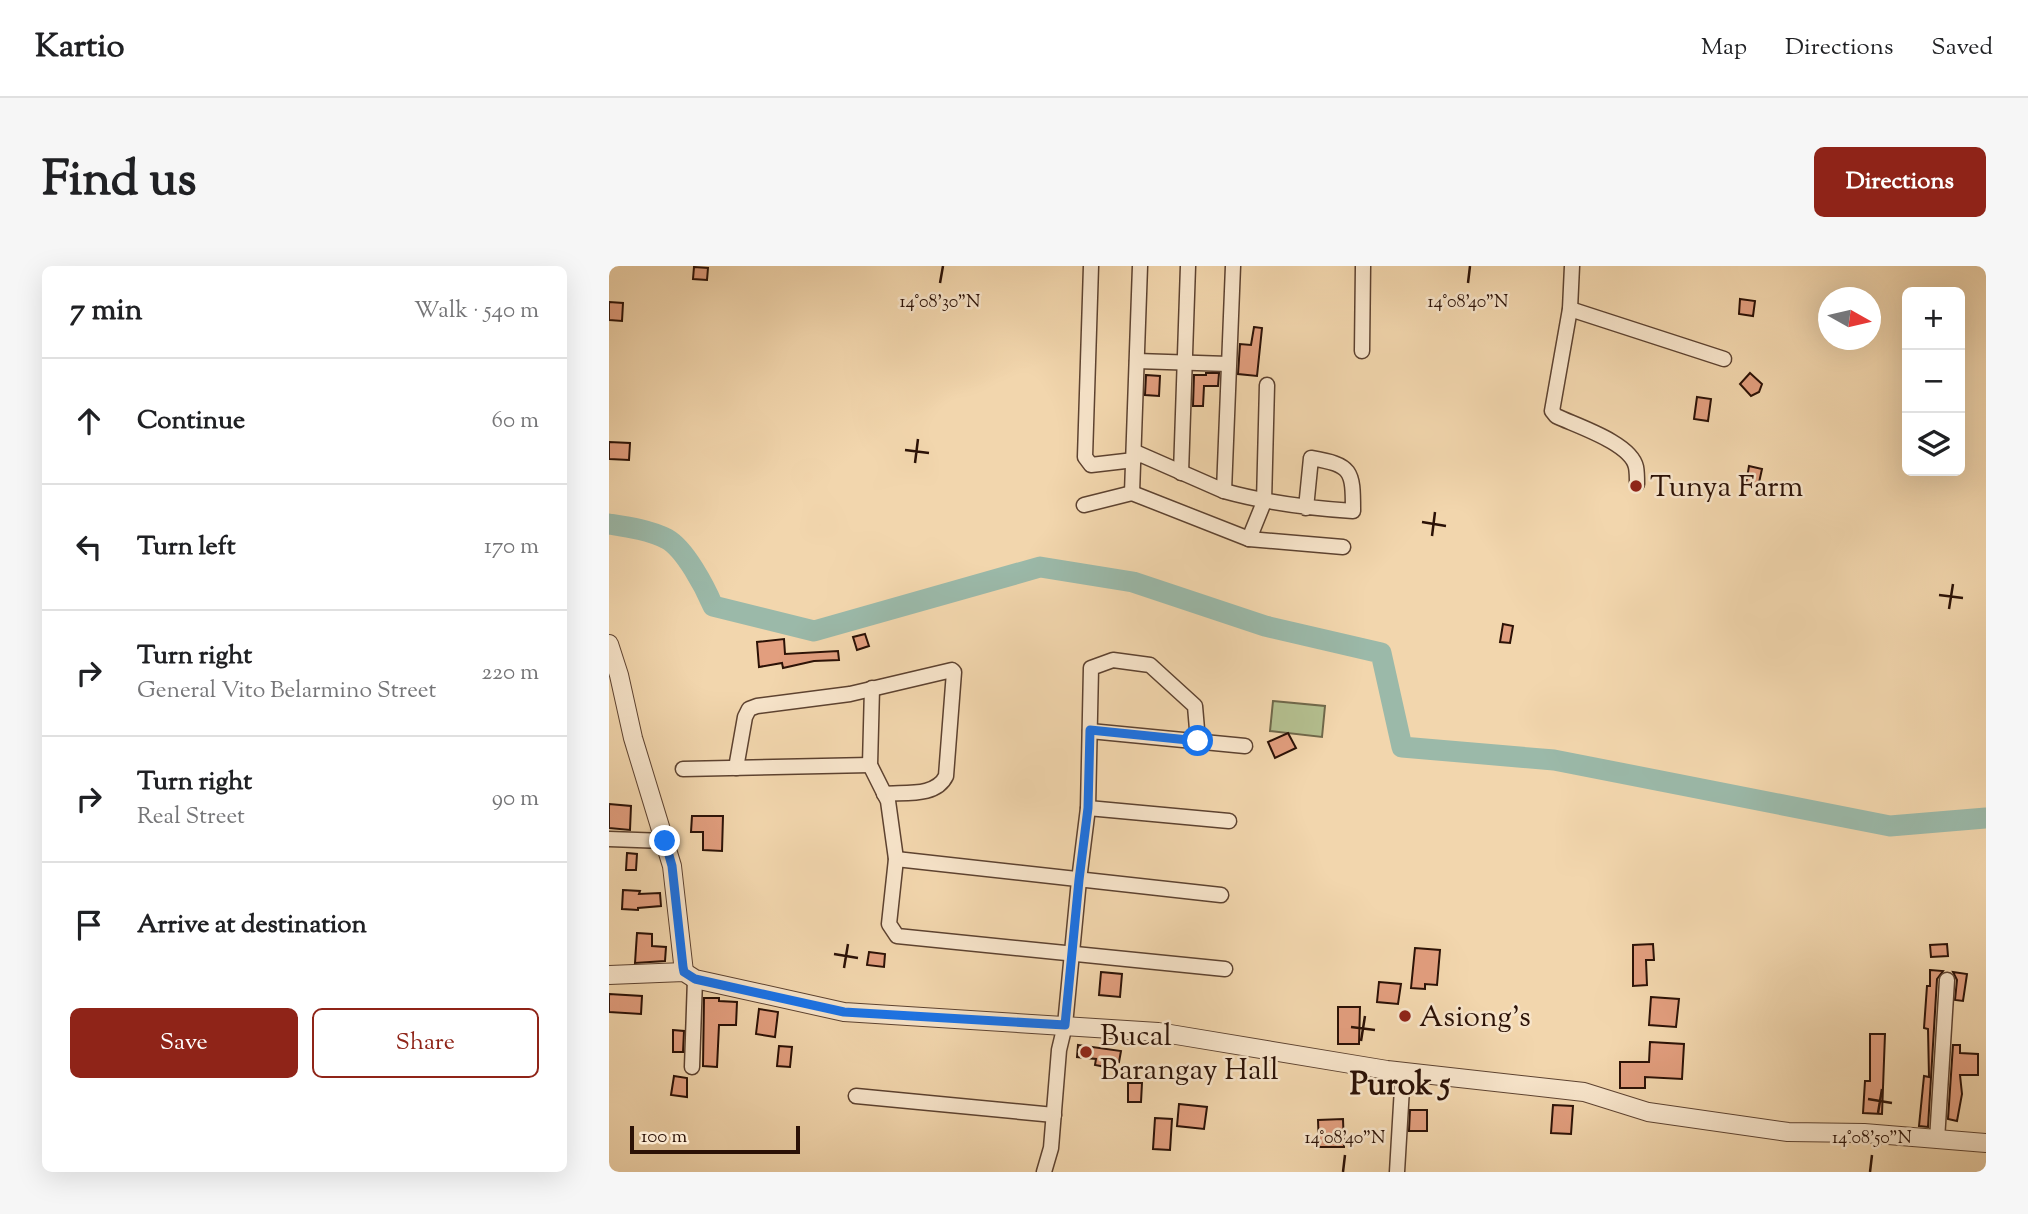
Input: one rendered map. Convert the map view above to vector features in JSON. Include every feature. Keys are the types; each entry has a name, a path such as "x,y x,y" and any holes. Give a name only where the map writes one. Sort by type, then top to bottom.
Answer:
{"street":[{"path":"1091,266 1084,457 1091,465 1135,456 1224,491 1264,502 1306,508 1353,511 1353,481 1345,468 1311,458 1306,508"},
{"path":"1132,493 1140,266"},
{"path":"1181,473 1188,266"},
{"path":"1224,491 1233,266"},
{"path":"1362,351 1363,266"},
{"path":"1572,266 1570,309 1552,411 1556,416 1617,444 1629,454 1636,466 1637,484"},
{"path":"1570,309 1724,359"},
{"path":"1137,361 1228,364"},
{"path":"1249,539 1264,502 1267,385"},
{"path":"1084,505 1132,493 1249,539 1343,547"},
{"path":"609,643 633,738 672,866 690,976 692,1067"},
{"path":"1044,1172 1051,1149 1059,1050 1065,1025 1088,808 1091,668 1113,660 1150,665 1195,706 1198,741"},
{"path":"736,768 745,717 749,709 850,695 952,670 954,672 946,776 942,784 933,790 884,793"},
{"path":"872,688 870,765 888,801 896,859 889,924 897,936 1225,970"},
{"path":"1090,730 1245,746"},
{"path":"683,769 870,765"},
{"path":"1088,808 1229,821"},
{"path":"609,839 665,841"},
{"path":"896,859 1221,895"},
{"path":"609,975 690,976 844,1012 1158,1032 1403,1071 1584,1092 1648,1112 1789,1132 1864,1133 1986,1143"},
{"path":"1937,1140 1947,981"},
{"path":"1397,1172 1403,1071"},
{"path":"856,1096 1054,1115"}],"green space":[{"path":"1273,701 1325,706 1322,737 1270,731"}],"building":[{"path":"694,267 708,268 707,280 693,279"},
{"path":"1740,299 1755,301 1753,316 1739,314"},
{"path":"609,302 623,303 622,321 609,320"},
{"path":"1254,327 1262,328 1257,376 1238,374 1240,344 1251,345"},
{"path":"1219,373 1218,386 1204,386 1203,406 1193,406 1194,375"},
{"path":"1750,373 1762,384 1759,392 1751,396 1740,384"},
{"path":"1146,375 1160,376 1159,396 1145,395"},
{"path":"1697,397 1711,399 1708,421 1694,419"},
{"path":"609,442 630,443 629,460 609,459"},
{"path":"1749,466 1762,469 1758,487 1746,484"},
{"path":"1503,624 1513,626 1510,643 1500,642"},
{"path":"865,634 869,646 857,650 853,637"},
{"path":"784,639 785,654 838,651 839,660 814,661 783,668 782,663 759,667 757,642"},
{"path":"1288,733 1296,748 1275,758 1268,742"},
{"path":"609,804 631,806 630,830 609,828"},
{"path":"692,816 723,816 722,851 703,850 703,832 691,832"},
{"path":"627,853 637,854 636,870 626,870"},
{"path":"623,890 640,891 639,894 660,893 661,906 638,910 622,909"},
{"path":"637,933 652,934 652,946 666,947 665,961 635,963"},
{"path":"1653,944 1654,960 1646,960 1647,985 1633,986 1633,945"},
{"path":"1947,944 1948,956 1931,957 1930,945"},
{"path":"1415,948 1440,950 1437,985 1425,984 1425,989 1411,988"},
{"path":"869,952 885,954 884,967 867,965"},
{"path":"1930,970 1943,971 1937,979 1928,1127 1919,1126 1924,1076 1929,1077 1928,1029 1924,1028"},
{"path":"1101,972 1122,974 1120,997 1099,995"},
{"path":"1953,972 1967,974 1963,1001 1955,1000 1957,980"},
{"path":"1379,982 1401,984 1398,1004 1377,1002"},
{"path":"609,994 642,996 641,1014 609,1012"},
{"path":"1651,997 1679,999 1676,1027 1649,1025"},
{"path":"704,998 737,1002 736,1025 719,1025 717,1067 703,1066"},
{"path":"1338,1007 1360,1007 1359,1044 1338,1044"},
{"path":"759,1009 778,1012 775,1037 756,1034"},
{"path":"673,1030 684,1031 683,1052 673,1052"},
{"path":"1870,1034 1885,1034 1882,1114 1863,1113 1865,1081 1870,1081"},
{"path":"1650,1042 1684,1044 1682,1079 1645,1077 1645,1088 1620,1088 1620,1062 1649,1062"},
{"path":"1078,1045 1121,1051 1119,1062 1107,1060 1106,1067 1095,1065 1096,1059 1077,1057"},
{"path":"1953,1045 1960,1045 1960,1053 1978,1054 1978,1075 1960,1075 1962,1094 1957,1121 1948,1119"},
{"path":"779,1046 792,1047 790,1067 777,1066"},
{"path":"674,1076 687,1078 687,1097 671,1095"},
{"path":"1128,1083 1142,1083 1141,1102 1128,1102"},
{"path":"1179,1104 1207,1107 1204,1129 1177,1126"},
{"path":"1553,1105 1573,1106 1571,1134 1551,1133"},
{"path":"1410,1110 1427,1110 1427,1131 1409,1131"},
{"path":"1155,1118 1172,1119 1170,1150 1153,1149"},
{"path":"1343,1119 1344,1147 1319,1147 1318,1120"}],"waterway":[{"path":"609,524 653,533 674,544 694,569 713,606 814,631 1040,567 1133,582 1265,626 1381,653 1402,747 1554,760 1890,826 1986,818"}],"place":[{"name":"Tunya Farm","path":"1636,486"},
{"name":"Asiong's","path":"1405,1016"},
{"name":"Bucal Barangay Hall","path":"1086,1052"}],"district":[{"name":"Purok 5","path":"1400,1083"}],"route":[{"path":"665,841 672,866 684,972 695,979 844,1012 1065,1025 1088,808 1090,730 1198,741"}]}
